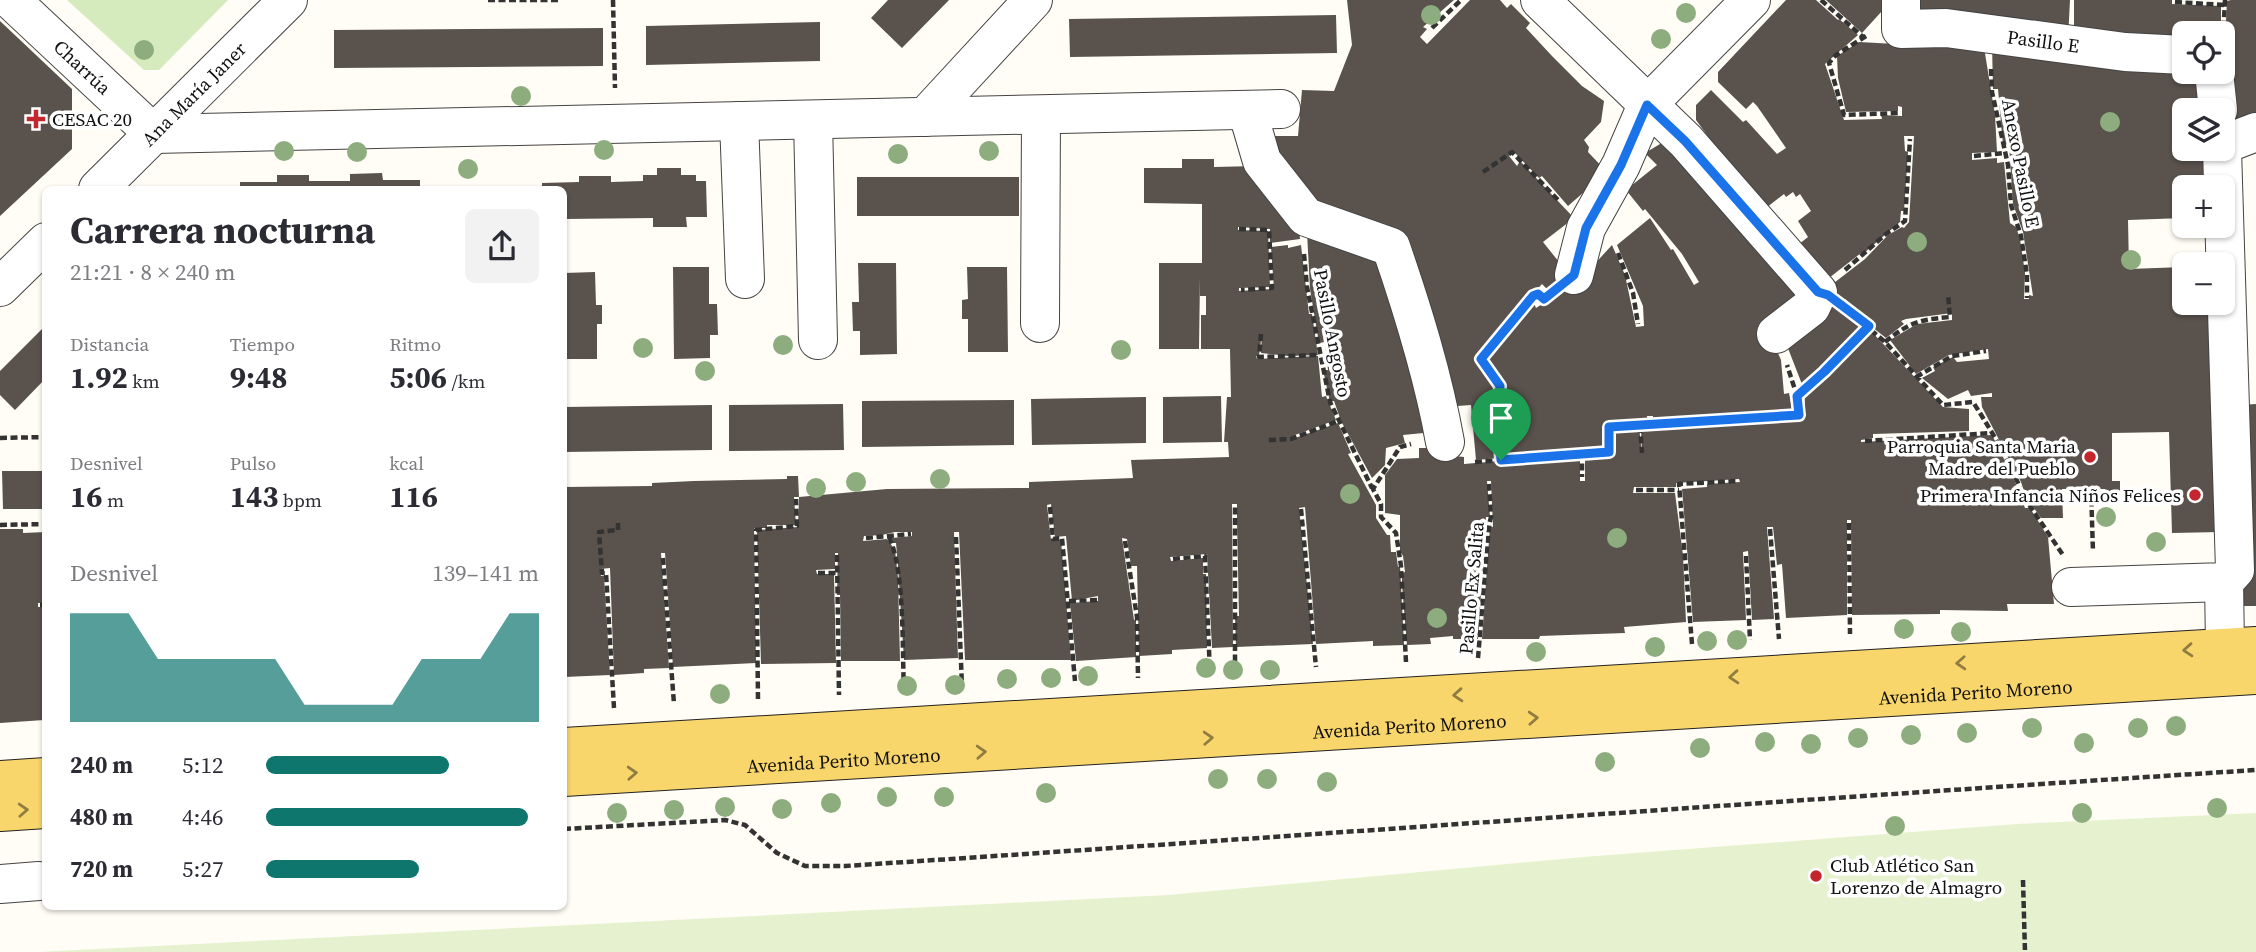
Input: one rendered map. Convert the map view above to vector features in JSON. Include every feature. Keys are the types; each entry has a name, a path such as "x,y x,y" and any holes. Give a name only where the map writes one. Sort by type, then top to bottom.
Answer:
{"main road":[{"name":"Avenida Perito Moreno","path":"567,747 2241,646"},
{"name":"Avenida Perito Moreno","path":"567,778 2256,675"},
{"path":"0,780 42,778"},
{"path":"0,812 42,809"}],"street":[{"name":"Charrúa","path":"11,0 153,134"},
{"name":"Ana María Janer","path":"101,186 288,0"},
{"path":"925,117 1033,0"},
{"path":"1540,0 1685,141 1818,292 1811,307 1776,334"},
{"path":"1574,275 1587,225 1621,165 1647,105 1751,0"},
{"name":"Pasillo E","path":"1901,14 1946,28 2125,52 2172,54"},
{"path":"153,134 1264,109 1262,161 1306,217 1391,247 1436,391 1446,442"},
{"path":"1040,323 1041,115"},
{"path":"813,120 818,340"},
{"path":"739,121 744,279"},
{"path":"2235,141 2256,132"},
{"path":"2078,587 2224,582 2235,570 2242,398 2223,161"},
{"path":"0,287 42,246"},
{"path":"2224,582 2241,646"},
{"path":"0,884 39,881"}],"path":[{"path":"488,0 559,0"},
{"path":"613,0 616,124"},
{"path":"1432,28 1461,0"},
{"path":"1821,0 1863,37"},
{"path":"2175,2 2225,2 2224,21"},
{"path":"1899,113 1844,115 1829,62 1901,14"},
{"name":"Anexo Pasillo E","path":"1989,33 1992,92 2008,165 2011,205 2023,249 2027,298"},
{"path":"1818,292 1905,221 1910,139"},
{"path":"1483,172 1512,152 1587,225 1615,246 1633,293 1638,324"},
{"path":"1974,156 2004,153"},
{"name":"Pasillo Angosto","path":"1306,217 1302,229 1307,287 1329,402 1381,504 1381,517 1396,533 1401,566 1409,698"},
{"path":"1239,229 1269,230 1272,288 1241,290"},
{"path":"1501,460 1498,416 1500,386 1481,359 1533,296 1538,294 1544,299 1574,275"},
{"path":"1818,292 1828,295 1869,326 1943,405 1973,402 2019,482 2026,504 2031,506 2078,587"},
{"path":"1885,342 1907,324 1950,317 1948,294"},
{"path":"1797,396 1869,326"},
{"path":"1261,334 1259,357 1320,355"},
{"path":"1373,489 1400,447 1420,441 1464,443 1466,462 1501,460 1609,452 1609,427 1799,415 1797,396 1776,334"},
{"path":"1916,377 1952,356 1986,351"},
{"path":"1269,440 1291,439 1338,421"},
{"path":"1640,426 1642,453"},
{"path":"1865,441 1993,433"},
{"path":"0,438 42,437"},
{"path":"1582,453 1582,477"},
{"path":"1695,680 1679,484 1737,481"},
{"name":"Pasillo Ex Salita","path":"1476,693 1491,517 1489,484"},
{"path":"1636,490 1679,490"},
{"path":"759,735 755,530 797,526 796,499"},
{"path":"1050,507 1053,539 1062,538 1077,717"},
{"path":"1223,709 1235,507"},
{"path":"1301,509 1320,703"},
{"path":"616,743 606,573 602,573 599,532 618,530 618,520"},
{"path":"1849,523 1850,670"},
{"path":"0,525 42,524"},
{"path":"1767,675 1770,529"},
{"path":"866,538 911,534"},
{"path":"889,537 895,549 898,578 906,727"},
{"path":"956,537 964,723"},
{"path":"1125,541 1137,617 1139,713"},
{"path":"837,555 841,731"},
{"path":"1173,559 1205,556 1223,709"},
{"path":"1746,556 1767,675"},
{"path":"663,558 677,740"},
{"path":"818,573 836,573"},
{"path":"1069,601 1097,600"},
{"path":"567,829 725,820 744,825 777,853 806,866 845,866 2256,770"},
{"path":"2023,880 2025,952"}],"green space":[{"path":"67,0 228,0 159,70 144,70"},
{"name":"Club Atlético San Lorenzo de Almagro","path":"2256,813 2256,952 38,952 1168,895 1583,857 2017,824"}],"building":[{"path":"888,0 949,0 902,48 871,18"},
{"path":"1347,0 1454,0 1423,27 1427,29 1420,37 1427,44 1470,0 1500,0 1507,8 1511,4 1530,23 1526,28 1552,56 1582,86 1604,101 1601,122 1584,140 1589,147 1588,152 1607,172 1568,206 1542,176 1539,178 1514,152 1509,156 1517,166 1520,161 1574,218 1543,242 1567,272 1547,289 1542,284 1480,353 1478,361 1498,389 1496,416 1499,458 1476,460 1471,405 1444,407 1390,228 1307,207 1271,136 1298,136 1302,90 1334,91 1352,45"},
{"path":"1786,0 1816,0 1858,35 1825,64 1844,120 1882,119 1881,115 1902,116 1902,107 1898,106 1898,111 1846,112 1838,78 1837,56 1859,42 1914,45 1983,41 1995,115 1997,152 1972,153 1972,160 1997,158 1997,163 2004,162 2010,223 2016,227 2020,239 2025,273 2024,299 2029,299 2029,295 2033,296 2023,232 2013,204 2009,144 2003,145 1998,89 1993,89 1992,44 2172,70 2172,84 2201,84 2205,98 2172,98 2172,161 2210,161 2210,175 2172,175 2172,218 2128,220 2129,269 2172,267 2172,315 2214,315 2220,532 2172,533 2169,432 2112,433 2112,481 2120,481 2120,497 2105,498 2105,489 2062,489 2063,518 2041,518 2026,497 1982,407 1981,397 1992,397 1992,393 1971,396 1968,390 1948,399 1922,378 1935,371 1933,367 1953,357 1957,362 1989,359 1988,349 1949,355 1916,374 1890,340 1917,324 1952,320 1952,313 1906,319 1901,321 1904,324 1886,338 1858,316 1861,313 1845,299 1842,302 1830,286 1865,259 1888,235 1904,228 1909,222 1914,136 1904,136 1905,151 1908,152 1904,211 1901,211 1900,222 1863,254 1820,285 1794,248 1808,237 1798,221 1811,211 1800,194 1796,197 1793,192 1786,197 1784,194 1766,208 1742,183 1696,120 1696,105 1711,90 1743,122 1746,120 1777,154 1786,148 1753,102 1746,109 1718,82 1718,72"},
{"path":"1826,0 1892,0 1862,33"},
{"path":"1912,0 2070,0 2068,39 1911,18"},
{"path":"2074,0 2172,0 2172,4 2221,6 2221,21 2172,21 2172,45 2074,39"},
{"path":"2256,0 2256,118 2235,124 2235,98 2225,98 2225,84 2235,84 2235,21 2226,21 2227,1"},
{"path":"1336,15 1337,53 1070,57 1069,19"},
{"name":"CESAC 20","path":"0,21 72,89 72,149 0,216"},
{"path":"820,22 820,61 646,65 646,26"},
{"path":"603,28 603,66 334,68 334,30"},
{"path":"1665,141 1808,305 1768,331 1781,360 1784,394 1789,393 1793,414 1653,425 1653,416 1647,416 1648,423 1607,426 1608,448 1502,458 1499,416 1501,386 1485,359 1533,301 1536,308 1580,280 1612,245 1625,275 1636,327 1644,326 1643,306 1617,245 1650,218 1671,250 1673,249 1694,285 1699,282 1682,254 1626,190 1657,165 1645,153"},
{"path":"1182,159 1214,159 1214,167 1257,166 1298,212 1300,239 1270,243 1270,229 1238,227 1238,230 1268,231 1270,287 1239,288 1239,291 1274,289 1271,247 1288,245 1288,248 1301,245 1309,314 1312,314 1318,355 1261,353 1262,333 1259,356 1256,356 1257,359 1318,356 1322,397 1326,396 1336,420 1295,435 1295,438 1338,423 1351,453 1348,454 1376,505 1376,518 1387,535 1390,535 1391,552 1396,552 1398,567 1400,566 1404,645 1373,646 1373,641 1316,644 1305,507 1299,508 1313,644 1236,647 1235,616 1239,616 1237,504 1232,504 1233,647 1212,648 1207,554 1170,557 1171,561 1203,558 1203,574 1206,574 1207,648 1172,650 1172,654 1139,656 1137,566 1131,566 1127,539 1122,538 1136,620 1136,657 1076,661 1070,603 1098,601 1098,596 1072,601 1066,536 1055,537 1051,504 1047,505 1051,540 1061,540 1071,660 965,660 959,532 954,532 958,658 904,660 896,543 893,543 892,538 912,536 912,532 895,532 864,536 863,541 887,539 895,550 900,661 841,661 840,595 837,595 838,553 835,553 835,569 816,570 817,574 834,574 836,663 761,664 757,530 798,527 799,497 887,489 1029,488 1029,482 1133,478 1131,460 1229,457 1228,442 1224,442 1227,397 1231,397 1230,349 1201,349 1201,315 1206,315 1206,296 1200,296 1200,277 1199,349 1159,349 1159,263 1202,263 1202,204 1144,203 1144,168 1182,168"},
{"path":"657,168 681,168 681,175 696,175 696,181 706,181 707,217 686,217 687,227 653,227 653,218 567,219 567,186 542,186 542,183 579,182 579,176 611,176 611,182 643,181 643,175 657,175"},
{"path":"382,173 383,180 420,180 420,186 240,186 240,182 277,182 277,175 309,175 309,181 350,181 350,174"},
{"path":"857,177 1019,177 1019,216 857,216"},
{"path":"1307,232 1385,252 1434,432 1403,435 1405,443 1386,448 1385,465 1372,478 1341,421 1334,401 1330,402 1323,370 1328,370 1325,342 1319,343 1310,289"},
{"path":"858,263 896,263 897,354 860,355 860,331 853,331 852,302 859,302"},
{"path":"673,267 709,267 709,304 717,304 718,335 710,335 710,358 674,359"},
{"path":"967,267 1007,267 1008,352 968,352 968,319 962,319 962,300 968,299"},
{"path":"595,272 596,305 602,305 602,324 597,324 597,359 567,359 567,273"},
{"path":"1825,300 1866,327 1820,376 1826,375 1869,329 1943,407 1969,409 1969,431 1873,434 1873,438 1861,442 1992,435 2025,508 2030,508 2048,537 2054,604 2007,604 2008,611 1940,610 1940,614 1852,615 1851,520 1847,520 1847,615 1786,618 1782,564 1777,565 1773,527 1767,527 1774,619 1752,620 1748,551 1743,552 1746,620 1693,622 1682,489 1740,482 1739,479 1676,483 1676,487 1634,487 1633,493 1675,493 1683,555 1686,622 1624,627 1625,633 1540,636 1539,639 1482,639 1490,526 1493,527 1491,481 1487,481 1490,517 1486,517 1478,639 1453,639 1453,636 1430,638 1431,644 1407,645 1400,515 1385,513 1385,475 1397,459 1419,458 1419,448 1454,448 1455,456 1464,457 1464,464 1535,458 1580,459 1580,481 1585,481 1585,457 1611,456 1610,429 1639,427 1642,454 1641,429 1741,420 1804,418 1805,392 1784,338"},
{"path":"42,329 42,382 15,410 0,395 0,371"},
{"path":"1221,396 1222,442 1163,443 1163,397"},
{"path":"1146,397 1146,443 1032,445 1031,399"},
{"path":"1014,400 1014,445 862,447 862,401"},
{"path":"843,404 844,450 729,451 729,405"},
{"path":"2256,404 2256,606 2243,606 2241,405"},
{"path":"712,405 712,450 567,452 567,407"},
{"path":"2,471 42,471 42,509 3,509"},
{"path":"787,476 798,476 799,497 794,497 796,525 754,528 756,663 673,667 665,553 661,553 669,668 644,669 644,673 614,675 610,568 600,569 601,576 604,576 610,675 567,677 567,487 652,486 652,483 787,479"},
{"path":"0,529 23,529 23,533 42,532 42,603 38,603 38,607 42,607 42,720 0,723"}],"place":[{"name":"CESAC 20","path":"36,119"},
{"name":"Parroquia Santa Maria Madre del Pueblo","path":"2090,457"},
{"name":"Primera Infancia Niños Felices","path":"2195,495"},
{"name":"Club Atlético San Lorenzo de Almagro","path":"1816,876"}],"route":[{"path":"1647,105 1685,141 1818,292 1828,295 1869,326 1797,396 1799,415 1609,427 1609,452 1501,460 1498,416 1500,386 1481,359 1533,296 1538,294 1544,299 1574,275 1586,228 1621,165 1647,105"}]}
